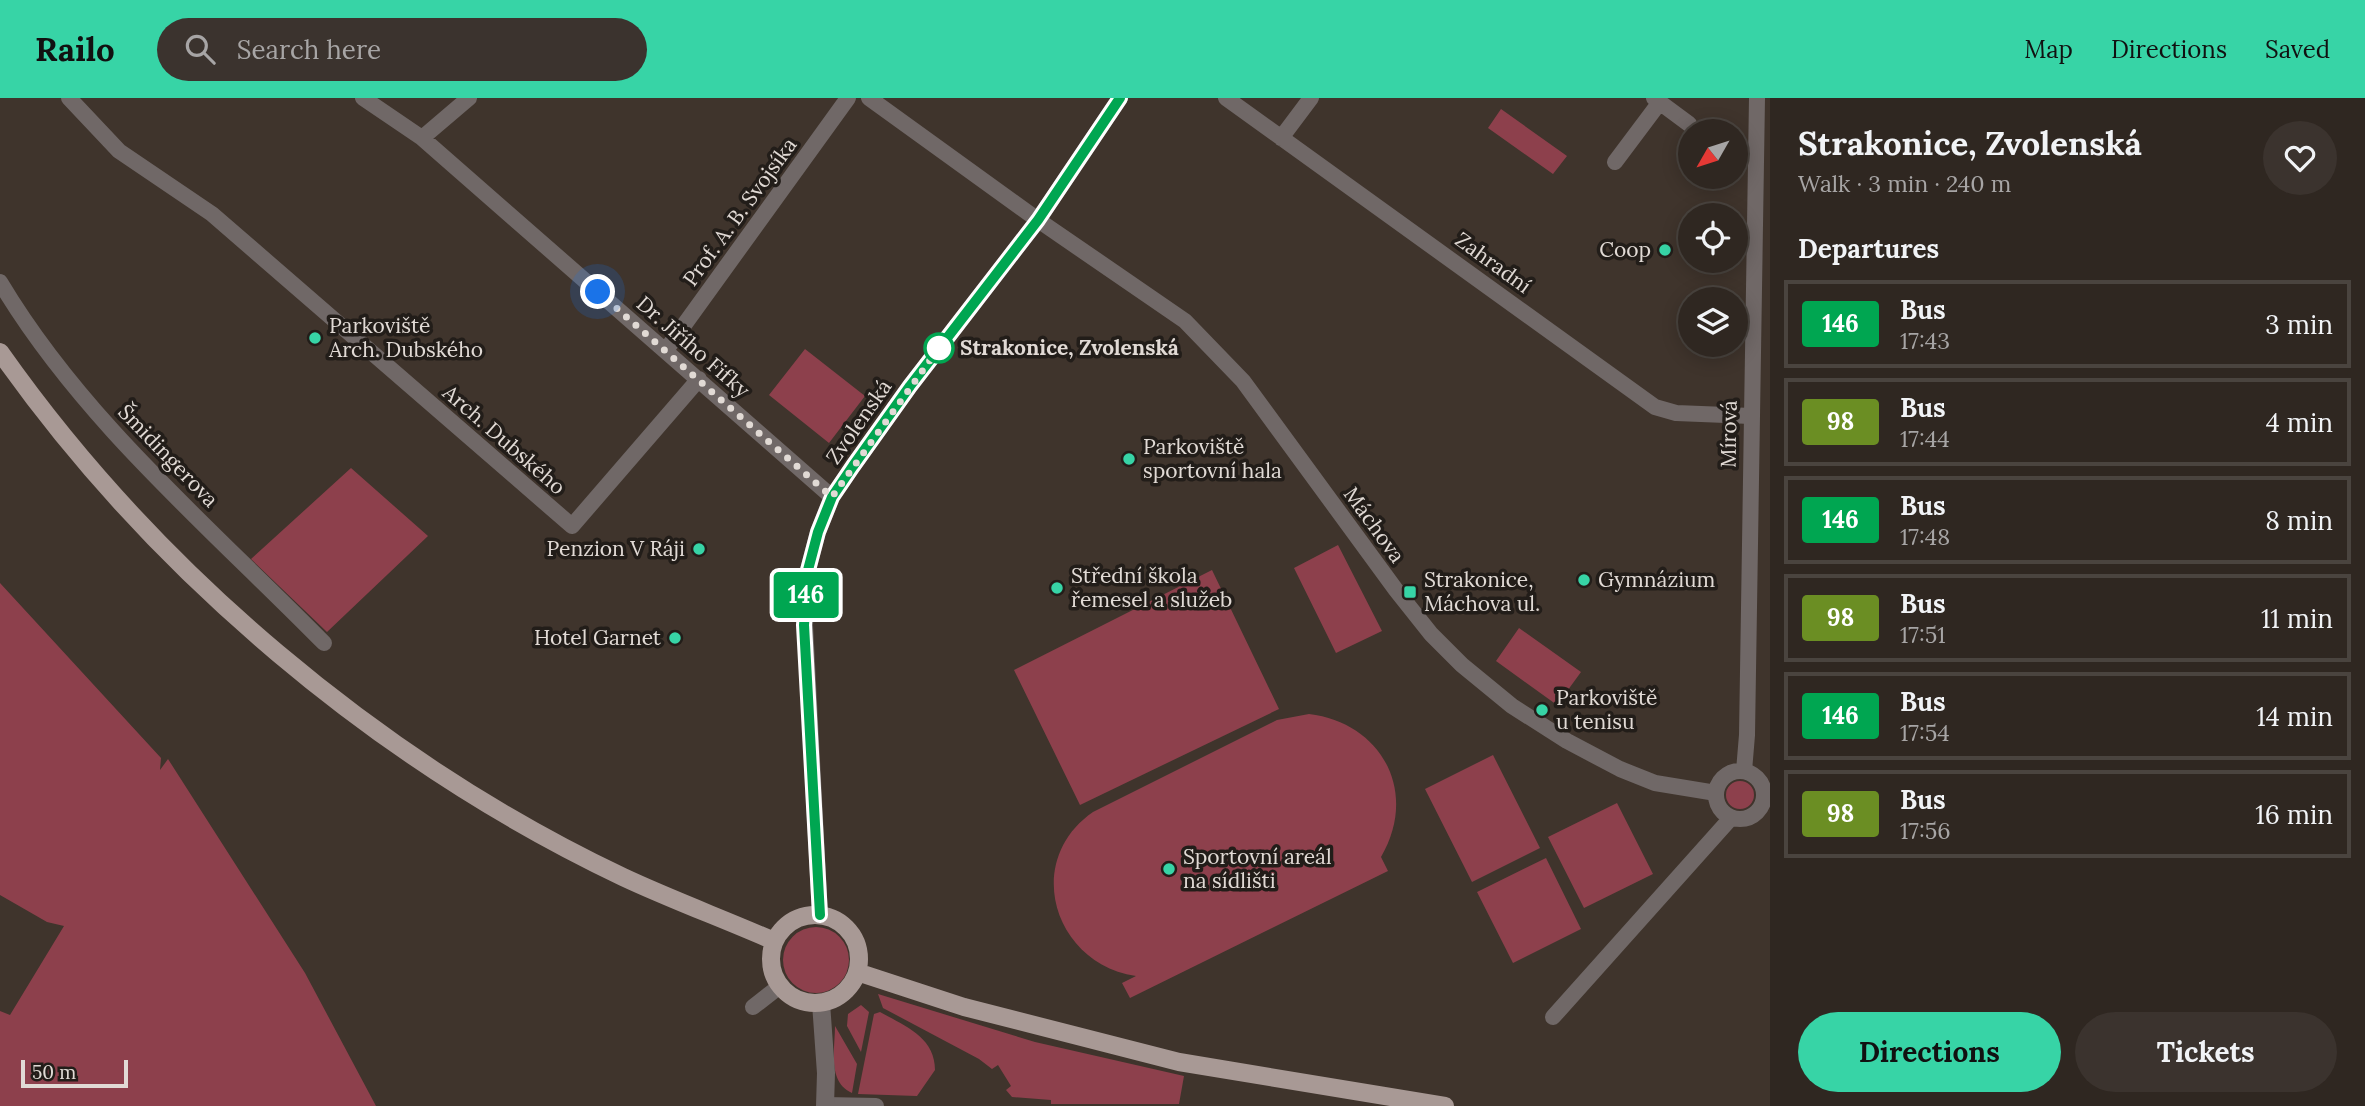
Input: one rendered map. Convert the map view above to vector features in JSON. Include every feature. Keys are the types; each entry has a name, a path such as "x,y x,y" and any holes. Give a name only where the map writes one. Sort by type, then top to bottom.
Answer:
{"main road":[{"path":"0,352 75,448 153,533 236,614 325,689 419,758 549,838 622,876 774,941"},
{"path":"820,915 844,925 852,935 860,959 858,972 844,993 821,1003 798,1000 780,986 771,964 774,941 793,920 820,915"},
{"path":"858,972 964,1007 1166,1059 1445,1106"}],"street":[{"name":"Arch. Dubského","path":"69,98 120,151 212,214 572,526 699,379"},
{"name":"Dr. Jiřího Fifky","path":"363,98 422,138 832,497"},
{"path":"422,138 469,98"},
{"name":"Prof. A. B. Svojsíka","path":"666,351 849,98"},
{"name":"Máchova","path":"869,98 1038,220 1185,321 1228,363 1396,590 1431,634 1462,665 1523,713 1567,741 1620,769 1655,783 1716,793"},
{"name":"Zvolenská","path":"820,915 804,625 808,570 832,497 910,386 1038,220 1120,98"},
{"name":"Zahradní","path":"1226,98 1655,407 1676,413 1751,416"},
{"path":"1281,138 1311,98"},
{"name":"Mírová","path":"1744,771 1747,735 1757,98"},
{"path":"1615,162 1657,100 1682,119"},
{"name":"Šmidingerova","path":"0,282 60,367 106,422 153,473 324,643"},
{"path":"1744,771 1759,780 1767,793 1761,807 1752,816 1731,818 1720,808 1716,793 1724,777 1744,771"},
{"path":"1552,1017 1731,818"},
{"path":"753,1007 780,986"},
{"path":"821,1003 825,1106 876,1106"}],"shaded area":[{"path":"1501,109 1567,156 1553,174 1488,128"},
{"path":"805,349 865,396 829,443 769,395"},
{"path":"351,468 428,536 327,632 251,559"},
{"path":"1338,545 1382,631 1336,653 1294,568"},
{"path":"1212,570 1279,709 1080,805 1014,670"},
{"path":"0,583 161,758 160,770 168,759 305,973 376,1106 0,1106 0,1011 10,1015 64,926 47,922 0,895"},
{"path":"1519,628 1581,672 1557,705 1496,661"},
{"path":"1309,714 1335,720 1356,731 1374,746 1387,764 1394,786 1396,808 1392,833 1381,857 1388,871 1130,998 1122,983 1136,976 1108,968 1085,952 1068,932 1057,908 1054,882 1058,857 1071,833 1093,812 1277,720"},
{"path":"1493,755 1540,848 1472,882 1425,789"},
{"path":"1740,781 1750,785 1754,795 1750,805 1740,809 1730,805 1726,795 1730,785"},
{"path":"1617,803 1653,874 1584,908 1548,837"},
{"path":"1546,858 1581,929 1513,963 1477,892"},
{"path":"809,927 823,927 835,932 844,941 849,960 847,973 840,984 823,993 809,993 797,988 788,979 783,967 783,953 788,941 797,932"},
{"path":"878,994 1035,1042 1184,1076 1179,1104 1051,1104 1051,1100 1012,1097 1006,1090 1011,1086 998,1065 992,1069 979,1059 883,1008"},
{"path":"861,1005 869,1012 861,1052 847,1026 848,1014"},
{"path":"880,1012 917,1034 930,1049 935,1070 917,1096 858,1094 874,1014"},
{"path":"835,1026 857,1064 852,1093 844,1088 836,1073"}],"bus line":[{"name":"146","path":"820,915 804,625 808,570 818,532 832,497 853,466 976,298 1038,220 1120,98"}],"place":[{"name":"Coop","path":"1665,250"},
{"name":"Parkoviště Arch. Dubského","path":"315,338"},
{"name":"Strakonice, Zvolenská","path":"939,348"},
{"name":"Parkoviště sportovní hala","path":"1129,459"},
{"name":"Penzion V Ráji","path":"699,549"},
{"name":"Gymnázium","path":"1584,580"},
{"name":"Střední škola řemesel a služeb","path":"1057,588"},
{"name":"Strakonice, Máchova ul.","path":"1410,592"},
{"name":"Hotel Garnet","path":"675,638"},
{"name":"Parkoviště u tenisu","path":"1542,710"},
{"name":"Sportovní areál na sídlišti","path":"1169,869"}],"route":[{"path":"598,292 832,497 943,342 939,348"}]}
